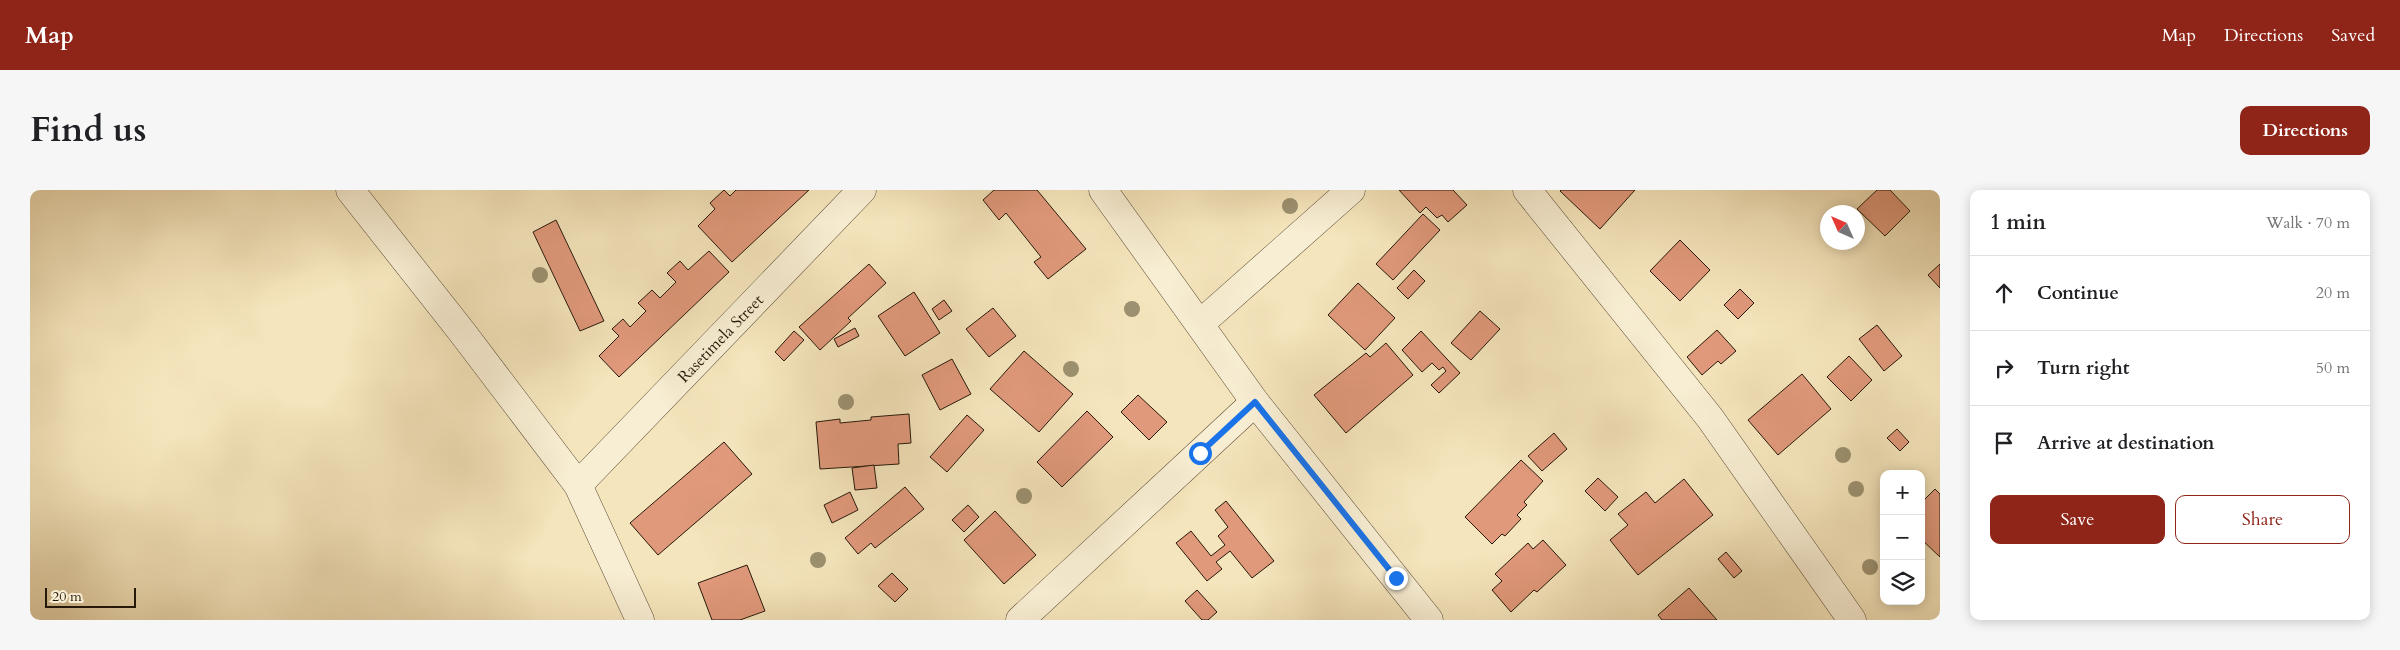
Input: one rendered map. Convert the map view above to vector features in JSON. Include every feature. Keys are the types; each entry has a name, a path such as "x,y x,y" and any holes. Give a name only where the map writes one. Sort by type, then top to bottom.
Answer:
{"street":[{"path":"350,190 462,332 578,485 640,620"},
{"name":"Rasetimela Street","path":"578,485 862,190"},
{"path":"1103,190 1201,323 1255,402 1429,620"},
{"path":"1201,323 1351,190"},
{"path":"1527,190 1710,418 1852,620"},
{"path":"1020,620 1255,402"}],"building":[{"path":"724,190 730,196 736,190 809,190 732,262 698,226 715,209 710,203"},
{"path":"994,190 1037,190 1086,249 1048,279 1034,262 1041,257 1006,213 999,220 983,200"},
{"path":"1399,190 1453,190 1467,205 1448,222 1442,215 1437,218 1426,207 1420,213"},
{"path":"1561,190 1635,190 1600,229 1560,191"},
{"path":"1877,190 1890,190 1910,211 1885,236 1865,217 1865,205 1861,205"},
{"path":"1423,214 1440,230 1393,280 1376,264"},
{"path":"556,220 604,321 580,331 533,232"},
{"path":"1680,240 1710,270 1680,301 1650,271"},
{"path":"709,251 729,272 619,377 599,356 619,336 612,329 623,319 630,327 646,311 638,303 652,290 660,298 676,282 667,273 680,261 688,270"},
{"path":"869,264 886,283 848,318 851,321 820,350 799,327"},
{"path":"1940,264 1940,288 1928,275"},
{"path":"1414,270 1425,281 1408,299 1397,288"},
{"path":"1358,283 1395,318 1365,350 1328,315"},
{"path":"1740,289 1754,303 1738,319 1724,305"},
{"path":"914,292 940,333 905,356 878,316"},
{"path":"944,300 952,311 939,320 932,309"},
{"path":"993,308 1016,336 989,357 966,329"},
{"path":"1480,311 1500,329 1471,360 1451,343"},
{"path":"1877,325 1902,356 1884,371 1859,339"},
{"path":"855,328 859,336 838,347 834,339"},
{"path":"1717,330 1736,351 1721,364 1718,361 1702,375 1687,357"},
{"path":"794,331 804,340 784,361 775,352"},
{"path":"1421,331 1460,373 1439,393 1431,385 1446,371 1443,367 1439,370 1432,363 1422,372 1402,350"},
{"path":"1386,343 1413,375 1346,433 1314,395 1366,353 1370,357"},
{"path":"1024,351 1073,394 1039,432 990,389"},
{"path":"1849,356 1872,380 1851,401 1827,377"},
{"path":"952,359 971,394 940,410 922,375"},
{"path":"1802,374 1831,409 1778,455 1748,420"},
{"path":"1138,395 1167,422 1149,440 1121,412"},
{"path":"1087,411 1113,437 1062,487 1037,462"},
{"path":"909,414 911,443 898,444 899,464 820,469 816,422 840,419 840,423 871,420 871,417"},
{"path":"967,415 984,430 947,472 930,457"},
{"path":"1897,429 1909,442 1900,451 1887,438"},
{"path":"1554,433 1567,449 1542,471 1528,456"},
{"path":"724,442 752,474 658,555 630,523"},
{"path":"1521,460 1543,481 1524,502 1527,505 1517,515 1521,519 1505,536 1502,534 1492,544 1465,517"},
{"path":"874,465 877,488 855,490 852,468"},
{"path":"1598,478 1618,497 1605,511 1585,491"},
{"path":"1684,479 1713,515 1638,575 1610,540 1628,525 1618,514 1646,492 1655,503"},
{"path":"905,487 924,509 875,548 871,543 858,554 845,538"},
{"path":"1935,489 1940,494 1940,557 1925,543 1925,499"},
{"path":"850,492 858,510 832,523 824,505"},
{"path":"1226,501 1274,561 1252,578 1230,551 1216,562 1222,569 1207,581 1176,543 1191,531 1211,556 1225,545 1218,536 1228,527 1215,510"},
{"path":"968,505 979,517 964,532 952,520"},
{"path":"995,511 1036,555 1004,584 964,540"},
{"path":"1543,540 1566,565 1537,592 1534,590 1511,612 1492,590 1502,581 1495,574 1528,543 1533,549"},
{"path":"1726,552 1742,571 1734,578 1718,559"},
{"path":"747,565 765,611 740,620 712,620 698,583"},
{"path":"892,573 908,589 895,602 878,586"},
{"path":"1689,588 1717,620 1662,620 1658,615"},
{"path":"1197,590 1217,612 1208,620 1202,620 1185,601"}],"route":[{"path":"1200,453 1255,402 1396,578"}]}
